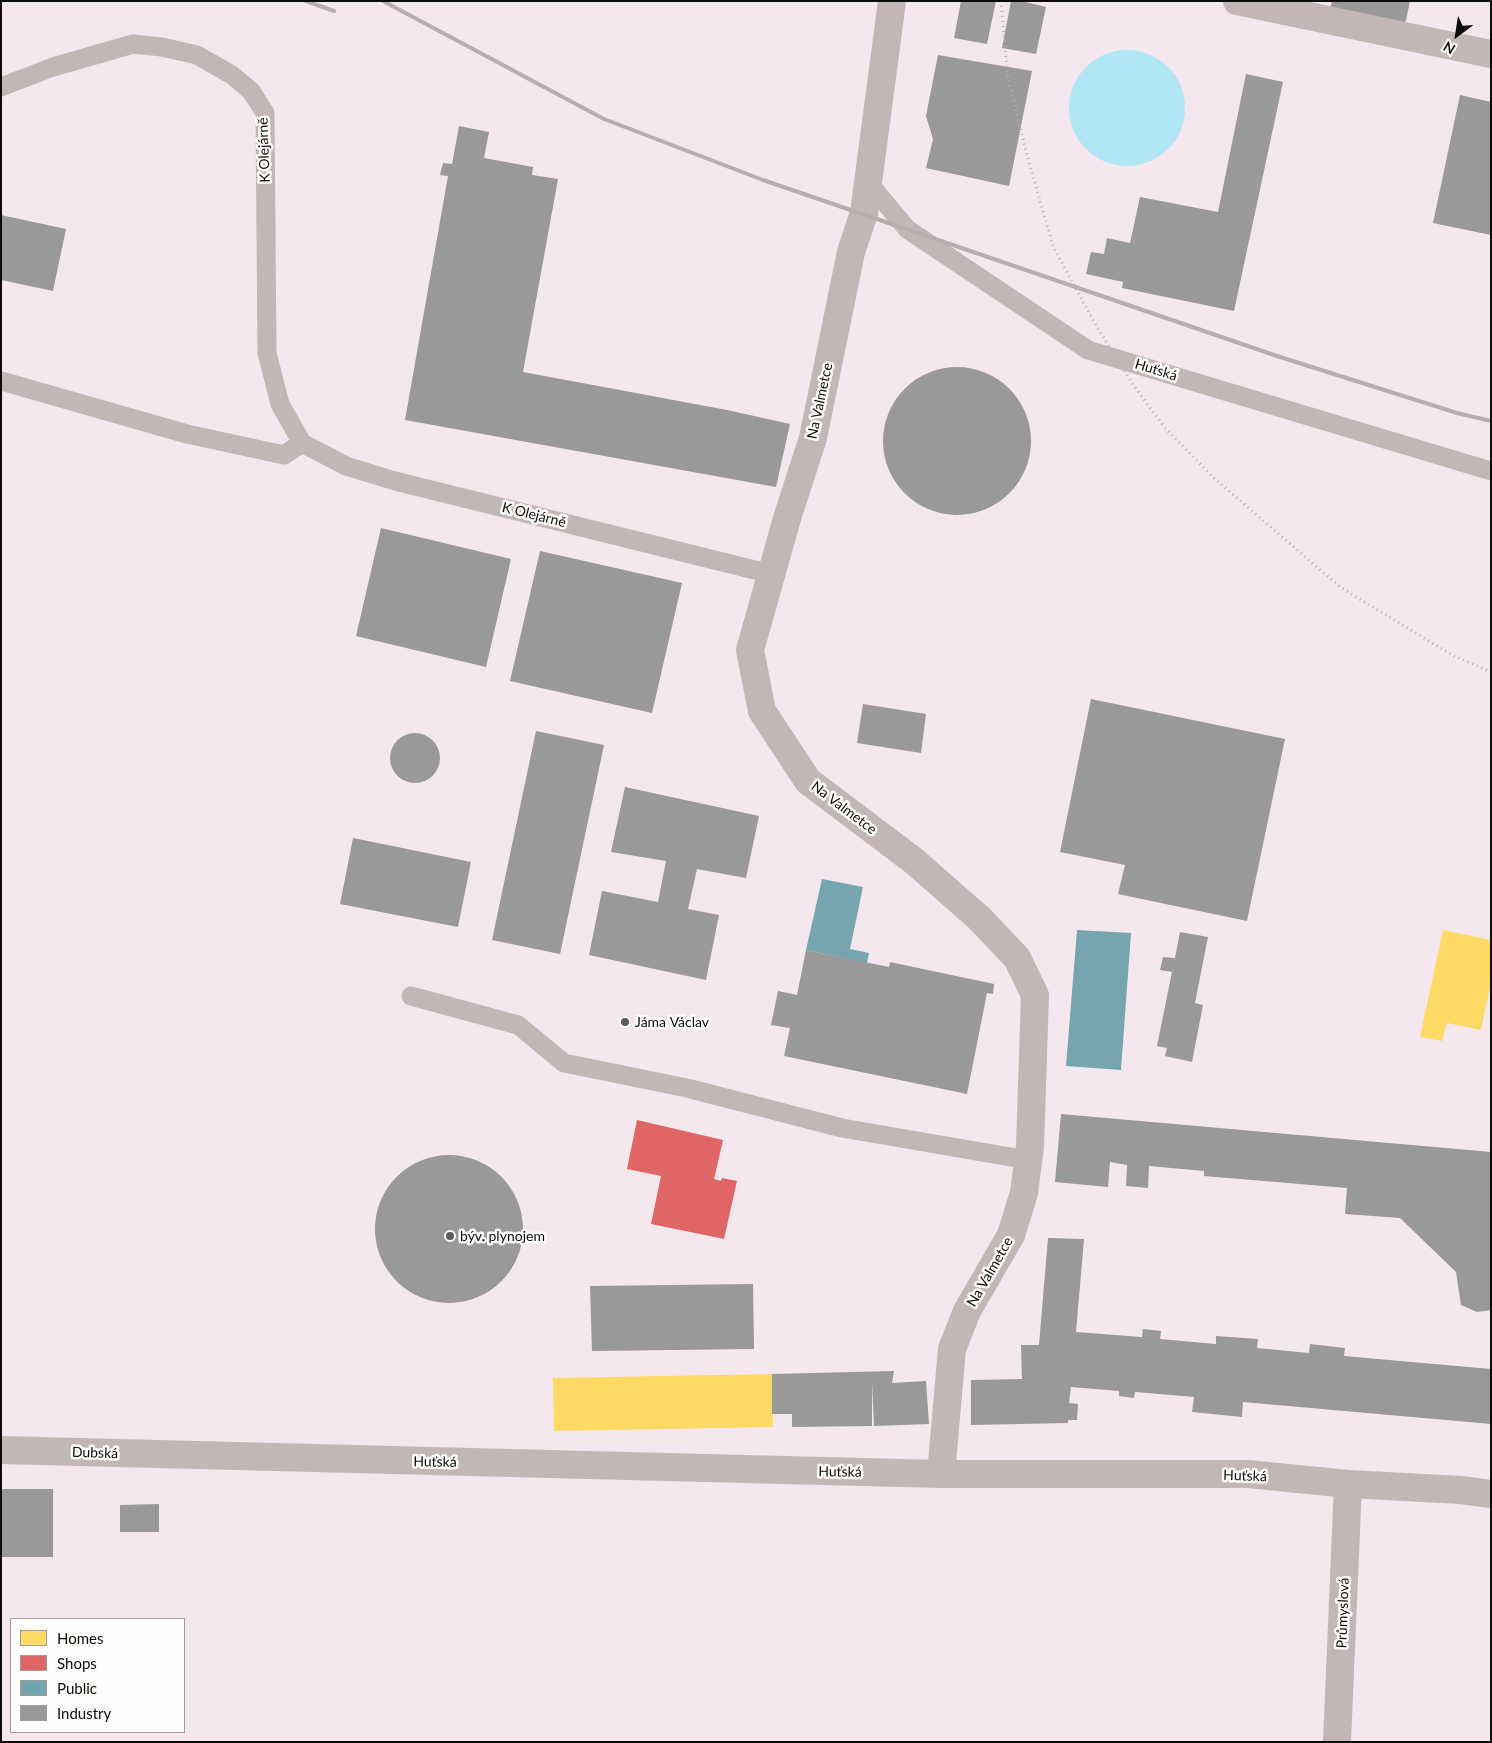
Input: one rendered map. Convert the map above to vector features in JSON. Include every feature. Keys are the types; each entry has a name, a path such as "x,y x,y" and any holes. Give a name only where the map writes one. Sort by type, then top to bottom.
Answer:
{"street":[{"name":"Na Valmetce","path":"892,1 864,213 851,252 813,438 788,515 750,650 762,711 808,781 914,861 979,918 1017,958 1035,995 1028,1160 1024,1193 1012,1235 967,1311 952,1349 941,1474"},
{"path":"1238,1 1491,54"},
{"name":"Dubská","path":"1,1450 188,1456"},
{"name":"Huťská","path":"188,1456 941,1474 1248,1474 1348,1484 1461,1490 1491,1494"},
{"name":"Průmyslová","path":"1338,1742 1348,1484"}],"lane":[{"name":"K Olejárně","path":"1,87 54,67 133,44 162,47 197,55 232,76 251,92 265,113 267,353 280,404 302,443 346,466 396,481 771,574"},
{"name":"Huťská","path":"868,182 907,229 1088,350 1491,471"},
{"path":"1,381 187,434 284,454 302,443"},
{"path":"411,996 518,1025 564,1063 687,1088 842,1128 1028,1160"}],"path":[{"path":"1001,1 1008,78 1027,155 1053,246 1094,322 1132,383 1165,428 1214,478 1340,587 1452,656 1491,672"}],"shaded area":[{"path":"1,1 1491,1 1491,1742 1,1742"}],"water":[{"path":"1127,50 1149,54 1168,67 1181,86 1185,108 1181,130 1168,149 1149,162 1127,166 1105,162 1086,149 1073,130 1069,108 1073,86 1086,67 1105,54"}],"building: Homes":[{"path":"1443,930 1491,940 1491,982 1481,1030 1447,1023 1442,1041 1420,1037"},
{"path":"772,1374 773,1427 554,1431 553,1378"}],"building: Shops":[{"path":"637,1120 723,1140 714,1179 721,1181 722,1178 737,1181 724,1239 651,1224 661,1176 627,1169"}],"building: Public":[{"path":"822,879 863,887 850,949 869,953 867,963 806,950"},
{"path":"1077,930 1131,933 1121,1070 1066,1066"}],"building: Industry":[{"path":"961,1 996,1 987,44 954,38"},
{"path":"1011,1 1021,1 1046,7 1036,54 1002,48"},
{"path":"1332,1 1410,1 1404,29 1329,13"},
{"path":"938,55 1032,71 1009,186 926,168 933,139 926,116"},
{"path":"1246,74 1283,82 1234,311 1122,288 1123,282 1086,274 1091,252 1104,254 1107,238 1130,243 1140,197 1218,212"},
{"path":"1460,95 1491,102 1491,235 1433,223"},
{"path":"459,126 489,132 484,158 533,167 532,175 558,179 523,372 727,410 790,424 776,487 405,420 448,176 440,175 443,163 452,164"},
{"path":"1,215 66,229 53,291 1,280"},
{"path":"957,367 971,368 985,373 998,379 1009,389 1019,400 1025,413 1030,427 1030,455 1025,469 1019,482 1009,493 998,503 985,509 971,514 957,515 943,514 929,509 916,503 905,493 895,482 889,469 884,455 883,441 884,427 889,413 895,400 905,389 916,379 929,373 943,368"},
{"path":"381,528 511,559 486,667 356,636"},
{"path":"540,551 682,583 652,713 510,681"},
{"path":"1091,699 1285,739 1247,921 1118,894 1125,865 1060,852"},
{"path":"863,704 926,714 921,753 857,743"},
{"path":"536,731 604,745 560,954 492,940"},
{"path":"415,733 424,735 435,744 440,758 438,767 429,778 415,783 406,781 395,772 390,758 392,749 401,738"},
{"path":"625,787 759,816 746,878 697,869 688,909 719,915 706,980 589,955 602,891 658,902 666,861 611,852"},
{"path":"353,838 471,862 458,927 340,904"},
{"path":"1180,932 1208,937 1195,1003 1203,1005 1192,1062 1165,1056 1167,1048 1157,1046 1172,972 1160,970 1163,957 1175,958"},
{"path":"806,950 889,967 890,962 994,984 993,994 987,993 967,1094 784,1056 790,1028 771,1025 778,991 797,995"},
{"path":"1061,1114 1491,1152 1491,1310 1477,1312 1461,1305 1456,1272 1400,1218 1345,1214 1347,1188 1204,1176 1204,1171 1149,1166 1148,1188 1126,1186 1127,1165 1110,1162 1108,1187 1055,1182"},
{"name":"býv. plynojem","path":"449,1155 477,1160 490,1167 501,1177 511,1188 518,1201 523,1229 518,1257 511,1270 501,1281 490,1291 477,1298 449,1303 421,1298 408,1291 397,1281 387,1270 380,1257 375,1229 380,1201 387,1188 397,1177 408,1167 421,1160"},
{"path":"1048,1238 1084,1239 1076,1332 1142,1337 1143,1329 1161,1331 1160,1339 1216,1344 1216,1336 1258,1339 1257,1348 1309,1353 1310,1344 1345,1348 1344,1356 1491,1369 1491,1424 1243,1402 1242,1417 1192,1412 1194,1397 1135,1392 1134,1398 1119,1396 1119,1391 1071,1387 1069,1403 1078,1404 1077,1420 1068,1420 1068,1423 971,1425 971,1380 1022,1379 1021,1345 1039,1345"},
{"path":"753,1284 754,1349 592,1351 590,1286"},
{"path":"894,1371 892,1383 926,1381 929,1424 874,1426 872,1382 872,1426 792,1427 792,1414 772,1414 772,1374"},
{"path":"1,1489 53,1489 53,1557 1,1557"},
{"path":"159,1504 159,1532 120,1532 120,1505"}],"railway":[{"path":"306,1 334,11"},
{"path":"383,1 604,119 763,180 1277,356 1457,413 1491,421"}],"place":[{"name":"Jáma Václav","path":"625,1022"},
{"name":"býv. plynojem","path":"450,1236"}]}
